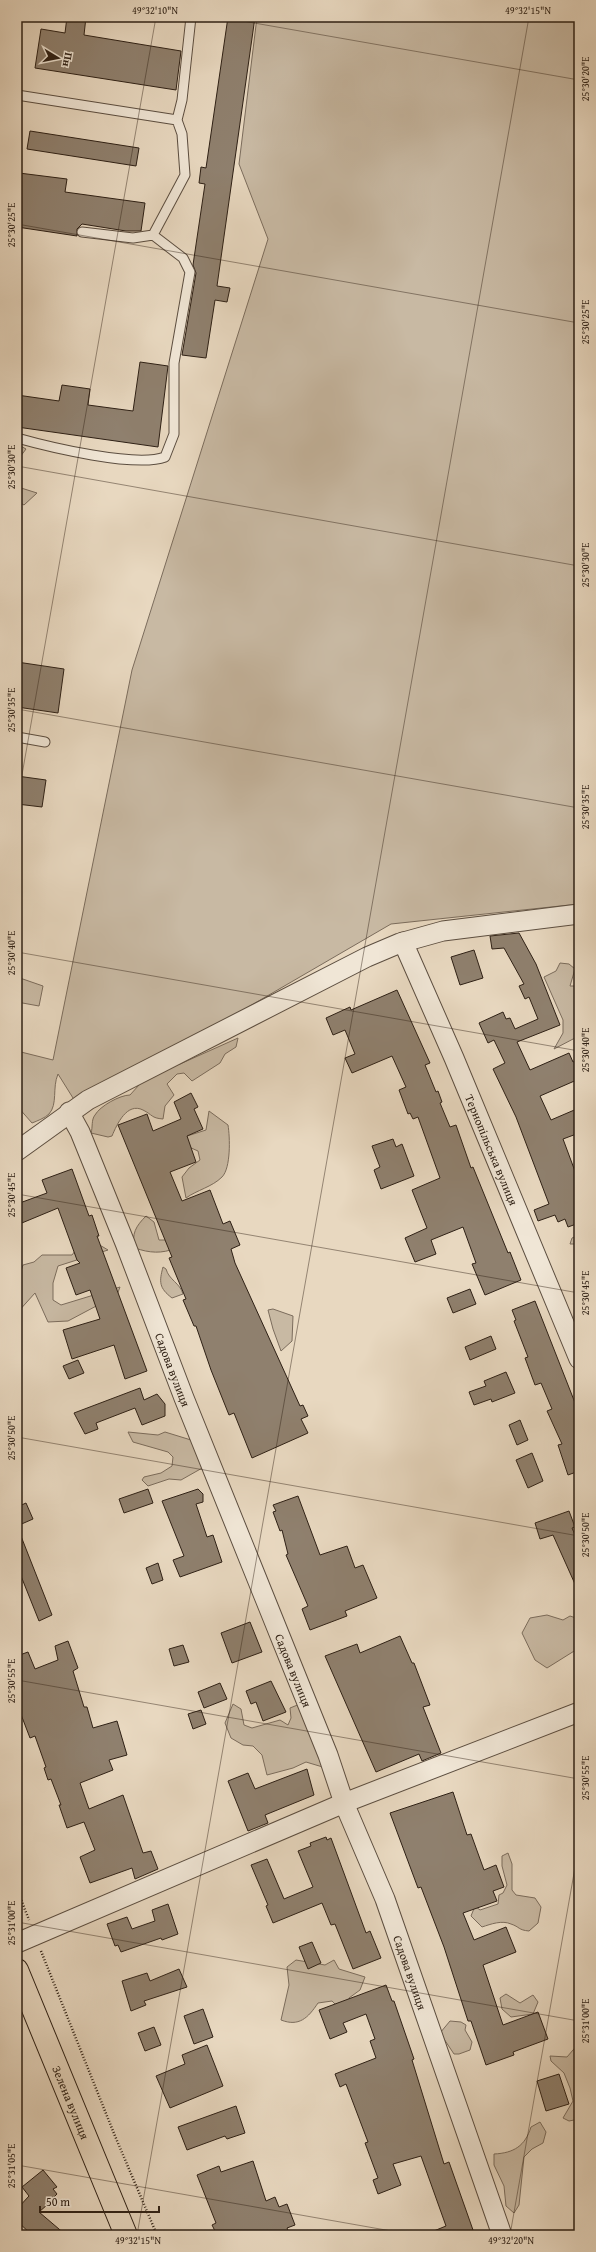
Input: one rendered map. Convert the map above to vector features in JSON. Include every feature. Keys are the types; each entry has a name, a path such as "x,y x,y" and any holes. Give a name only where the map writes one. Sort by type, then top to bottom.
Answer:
{"highway":[{"name":"Зелена вулиця","path":"17,1972 126,2235"}],"street":[{"path":"17,1151 88,1100 367,957 403,942 443,930 579,914"},
{"name":"Тернопільська вулиця","path":"403,942 454,1058 579,1359"},
{"name":"Садова вулиця","path":"70,1112 80,1132 126,1243 184,1398 328,1755 344,1803 386,1899 502,2235"},
{"path":"17,1943 344,1803 579,1712"}],"lane":[{"path":"153,235 185,175 182,134 178,120 182,100 191,17"},
{"path":"17,95 178,120"},
{"path":"17,438 69,451 115,458 156,460 165,457 174,434 174,363 190,272 183,258 153,235 132,238 82,232"},
{"path":"17,737 45,742"}],"path":[{"path":"17,1889 112,2129 157,2235"}],"shaded area":[{"path":"257,17 579,17 579,904 391,924 78,1106 58,1074 52,1110 45,1117 32,1123 17,1106 17,1051 53,1060 132,670 268,239 239,164"},
{"path":"17,444 26,449 17,461"},
{"path":"17,484 18,487 37,493 24,505 17,501"},
{"path":"560,963 569,964 575,969 570,986 577,986 579,983 579,1039 575,1038 554,1049 563,1033 563,1020 544,977 556,971"},
{"path":"17,977 43,986 39,1006 17,1002"},
{"path":"238,1038 236,1047 225,1054 220,1063 192,1081 184,1073 177,1074 167,1084 174,1095 165,1106 163,1119 154,1117 137,1108 132,1109 123,1116 112,1136 108,1137 91,1133 93,1119 101,1108 116,1099 130,1095 148,1075 164,1066 180,1064"},
{"path":"209,1111 228,1125 229,1144 227,1167 222,1177 209,1186 186,1198 182,1177 189,1168 200,1160 198,1151 189,1147 184,1137 206,1130"},
{"path":"146,1216 154,1222 159,1240 169,1240 176,1248 156,1252 135,1248 135,1230"},
{"path":"579,1235 579,1244 570,1244 572,1238"},
{"path":"98,1244 108,1250 58,1266 53,1283 53,1300 61,1305 120,1287 117,1295 68,1321 48,1322 35,1293 17,1313 17,1283 23,1265 34,1262 42,1255 72,1255 78,1247"},
{"path":"163,1267 180,1287 183,1294 172,1298 162,1288 161,1277"},
{"path":"273,1309 293,1316 292,1341 281,1351 268,1310"},
{"path":"128,1432 158,1435 165,1432 191,1440 196,1444 204,1467 181,1480 169,1479 148,1486 142,1480 144,1477 161,1473 172,1466 173,1457 168,1452 133,1442"},
{"path":"547,1615 563,1620 570,1616 579,1619 579,1648 547,1668 535,1660 522,1633 530,1618"},
{"path":"233,1704 241,1709 244,1725 252,1728 280,1720 288,1725 291,1718 290,1708 300,1704 326,1768 306,1762 293,1768 267,1775 262,1755 253,1746 243,1745 231,1738 225,1723"},
{"path":"508,1853 512,1864 512,1890 516,1895 535,1898 541,1907 538,1923 529,1931 504,1922 482,1927 471,1916 475,1906 480,1910 498,1904 499,1895 503,1893 507,1885 502,1866 502,1856"},
{"path":"296,1960 325,1965 334,1960 339,1969 365,1977 360,1990 349,1998 355,2017 347,2021 343,2012 332,2001 318,2003 307,2017 298,2022 287,2022 281,2020 289,1985 287,1967"},
{"path":"506,1994 520,2003 533,1995 538,2002 533,2014 511,2017 502,2009 500,1998"},
{"path":"450,2021 461,2022 466,2025 465,2030 472,2042 470,2050 459,2054 454,2054 440,2033"},
{"path":"579,2043 579,2119 569,2121 563,2118 573,2101 570,2088 564,2073 551,2061 550,2056 567,2057"},
{"path":"540,2122 546,2132 543,2143 532,2149 524,2157 519,2205 514,2213 506,2206 504,2186 494,2165 494,2154 507,2152 518,2147 526,2139 531,2127"}],"building":[{"path":"67,17 86,17 84,35 181,51 176,90 35,68 41,29 65,33"},
{"path":"228,17 255,17 217,286 230,288 227,302 215,300 206,358 182,355 196,273 193,265 205,184 199,183 201,167 206,168"},
{"path":"30,131 139,148 136,166 27,149"},
{"path":"19,173 67,179 65,192 145,203 141,231 126,231 82,224 77,229 77,236 17,227 17,191"},
{"path":"140,362 168,366 158,447 17,427 17,395 59,401 62,385 90,389 88,405 133,411"},
{"path":"17,662 64,669 58,713 17,707"},
{"path":"17,776 46,780 42,807 17,804"},
{"path":"519,933 536,964 560,1025 517,1042 530,1070 569,1053 573,1062 579,1060 579,1079 540,1096 551,1120 579,1108 579,1133 563,1139 579,1182 579,1223 568,1227 565,1219 558,1222 555,1215 538,1221 534,1210 549,1204 516,1117 493,1069 505,1063 494,1040 488,1043 479,1023 503,1012 506,1019 510,1018 515,1029 538,1019 529,997 525,999 519,986 524,984 504,948 492,949 490,936"},
{"path":"474,950 483,978 460,985 451,957"},
{"path":"397,990 430,1063 425,1065 436,1092 438,1091 442,1102 440,1103 450,1127 456,1125 471,1168 473,1167 508,1253 510,1252 521,1280 485,1295 472,1264 476,1263 463,1227 431,1240 436,1254 415,1262 405,1238 427,1228 412,1190 440,1178 418,1117 413,1119 410,1113 408,1114 399,1090 406,1087 392,1056 352,1073 345,1058 355,1054 345,1030 333,1035 326,1018 350,1007 351,1010"},
{"path":"191,1093 198,1107 194,1109 203,1129 187,1136 196,1162 170,1172 182,1201 210,1190 223,1224 230,1221 240,1245 231,1249 235,1263 300,1406 303,1405 308,1416 301,1419 308,1433 252,1458 234,1413 229,1415 211,1370 196,1326 194,1326 183,1300 186,1299 169,1258 172,1257 118,1125 147,1114 153,1131 181,1119 174,1102"},
{"path":"393,1139 396,1147 402,1144 414,1176 381,1189 374,1170 380,1167 372,1146"},
{"path":"72,1169 89,1216 92,1215 99,1236 97,1236 147,1371 125,1379 114,1345 72,1359 63,1330 100,1319 90,1290 76,1295 66,1268 80,1263 77,1260 58,1208 17,1225 17,1204 47,1193 42,1180"},
{"path":"470,1289 476,1304 453,1313 447,1298"},
{"path":"535,1301 579,1413 579,1471 568,1475 558,1445 562,1444 547,1411 552,1409 541,1383 535,1385 525,1358 528,1357 514,1321 516,1320 512,1310"},
{"path":"491,1336 496,1349 470,1360 465,1347"},
{"path":"78,1360 84,1373 69,1379 63,1366"},
{"path":"506,1372 515,1393 492,1402 491,1399 474,1405 469,1392 486,1386 484,1381"},
{"path":"140,1388 144,1400 157,1394 165,1404 165,1416 142,1425 135,1408 96,1423 98,1429 85,1434 74,1413"},
{"path":"520,1420 528,1440 517,1445 509,1425"},
{"path":"532,1453 543,1481 528,1488 516,1460"},
{"path":"148,1489 153,1503 124,1513 119,1499"},
{"path":"198,1489 203,1494 203,1502 196,1504 207,1537 213,1535 222,1562 180,1577 173,1560 184,1556 162,1501"},
{"path":"298,1496 320,1555 347,1546 355,1568 363,1565 377,1598 345,1611 347,1616 310,1630 302,1609 308,1606 286,1555 288,1554 282,1530 280,1531 273,1512 276,1511 273,1505"},
{"path":"26,1503 33,1519 17,1526 17,1507"},
{"path":"569,1511 575,1527 572,1528 579,1544 579,1593 553,1535 540,1539 535,1523"},
{"path":"17,1526 52,1615 39,1621 17,1566"},
{"path":"158,1563 163,1580 152,1584 146,1568"},
{"path":"250,1622 262,1652 232,1663 221,1633"},
{"path":"400,1636 412,1663 414,1663 430,1705 423,1707 441,1753 422,1761 419,1754 376,1772 325,1656 357,1644 360,1653"},
{"path":"68,1641 78,1668 73,1671 84,1707 87,1707 93,1728 117,1721 127,1755 109,1760 113,1770 80,1783 89,1809 123,1795 143,1853 151,1851 158,1869 135,1879 132,1868 90,1883 80,1857 95,1850 84,1822 67,1828 59,1805 61,1805 51,1779 48,1780 44,1768 46,1767 35,1736 30,1738 17,1704 17,1656 28,1652 35,1669 58,1660 55,1646"},
{"path":"183,1645 189,1662 174,1666 169,1649"},
{"path":"271,1681 286,1712 263,1721 256,1702 251,1704 246,1691"},
{"path":"220,1683 227,1699 204,1708 198,1692"},
{"path":"201,1710 206,1724 193,1729 188,1714"},
{"path":"307,1769 314,1795 265,1815 268,1823 248,1831 228,1781 248,1773 255,1789"},
{"path":"453,1792 467,1835 471,1834 484,1870 496,1865 504,1887 493,1891 497,1901 463,1913 474,1940 506,1927 516,1952 483,1965 503,2025 538,2012 548,2039 513,2052 514,2055 486,2065 471,2021 468,2021 444,1947 421,1887 418,1888 390,1813"},
{"path":"326,1837 327,1840 331,1838 366,1933 370,1931 381,1958 353,1969 335,1924 331,1925 322,1903 273,1923 266,1906 268,1905 251,1865 267,1859 284,1899 313,1887 298,1851 311,1846 310,1843"},
{"path":"168,1904 178,1934 162,1940 161,1938 121,1952 118,1945 115,1946 107,1924 127,1917 132,1929 155,1921 152,1910"},
{"path":"312,1942 321,1963 308,1969 299,1947"},
{"path":"179,1969 187,1987 144,2001 146,2005 131,2011 122,1981 147,1973 150,1981"},
{"path":"386,1985 392,2001 394,2001 414,2059 412,2060 444,2164 449,2162 473,2230 471,2231 473,2235 424,2235 446,2226 421,2156 393,2164 401,2185 378,2194 373,2180 378,2178 365,2143 368,2142 346,2084 340,2087 335,2074 376,2058 370,2041 375,2039 366,2014 343,2023 347,2032 330,2039 319,2010"},
{"path":"203,2009 213,2037 194,2044 184,2016"},
{"path":"154,2027 161,2045 145,2051 138,2033"},
{"path":"207,2045 223,2086 170,2108 156,2076 185,2064 182,2055"},
{"path":"559,2074 569,2104 546,2111 537,2081"},
{"path":"236,2106 245,2133 227,2139 225,2136 187,2150 178,2127"},
{"path":"253,2161 266,2201 275,2197 279,2207 287,2204 295,2225 287,2228 290,2235 217,2235 212,2225 216,2223 197,2175 219,2166 221,2172"},
{"path":"43,2170 57,2187 53,2189 57,2194 54,2197 55,2198 39,2212 66,2235 32,2235 17,2221 17,2209 29,2196 22,2187"}]}
